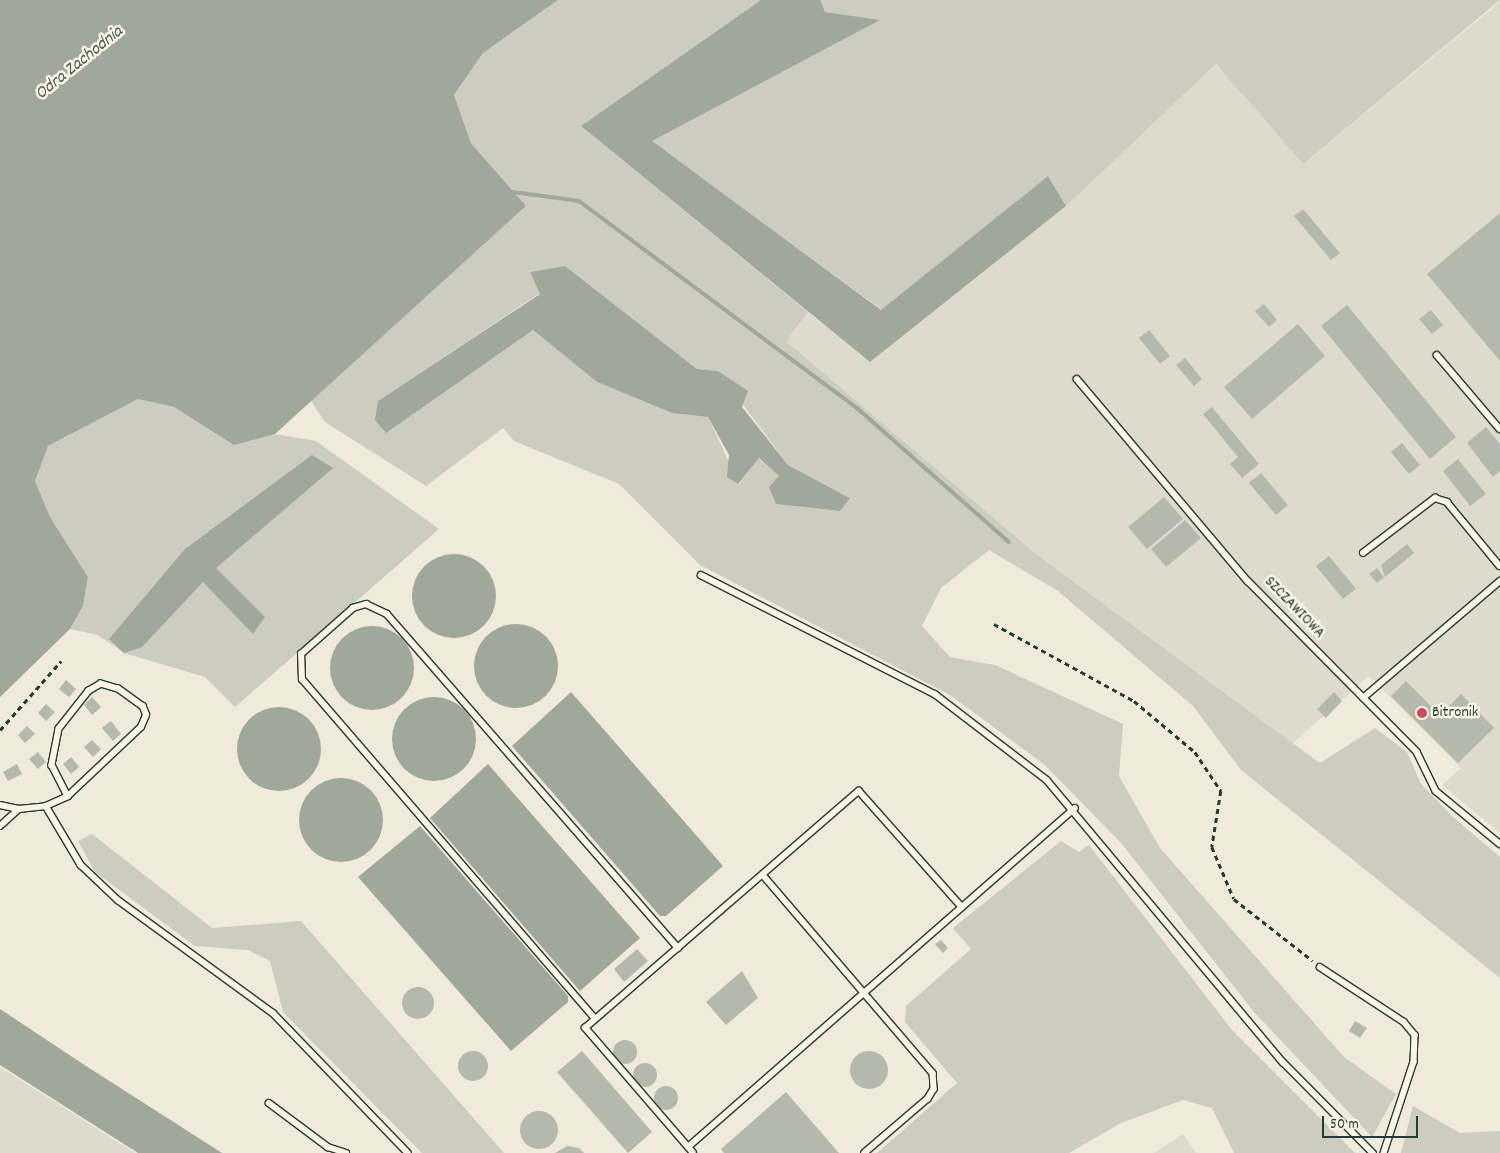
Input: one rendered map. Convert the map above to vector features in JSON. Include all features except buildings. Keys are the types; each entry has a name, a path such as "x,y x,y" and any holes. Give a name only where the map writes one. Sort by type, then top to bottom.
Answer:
{"lane":[{"path":"1437,355 1500,429"},
{"name":"SZCZAWIOWA","path":"1077,379 1248,581 1417,752 1436,791 1500,844"},
{"path":"1364,553 1435,498 1447,502 1500,566"},
{"path":"701,575 935,694 1028,764 1075,808 1283,1062 1373,1153"},
{"path":"1362,698 1500,581"},
{"path":"595,1019 302,680 301,654 346,614 366,604 387,614 678,948"},
{"path":"0,805 19,809 46,806 68,796 141,727 146,714 143,707 118,689 101,684 89,692 59,729 52,765 68,796"},
{"path":"693,1153 585,1028 859,790 962,906"},
{"path":"46,806 80,865 118,900 274,1013 408,1153"},
{"path":"688,1147 1075,808"},
{"path":"0,826 19,809"},
{"path":"763,875 866,991 935,1079 928,1099 866,1153"},
{"path":"1320,967 1404,1022 1415,1035 1414,1062 1384,1153"},
{"path":"269,1104 328,1147 346,1153"}],"path":[{"path":"994,624 1134,701 1195,752 1221,791 1212,848 1234,899 1320,967"},
{"path":"0,730 62,660"}],"shaded area":[{"path":"558,0 761,0 581,126 808,312 786,341 1036,554 1320,763 1375,728 1407,752 1421,784 1453,817 1500,857 1500,978 1241,770 1193,706 1058,591 989,550 941,588 922,626 950,657 995,665 1123,724 1119,776 1160,848 1344,1057 1396,1094 1372,1137 1254,1012 1121,843 1045,765 950,695 700,565 619,484 514,441 503,428 426,486 325,422 311,401 526,206 471,143 454,95 483,53","holes":["565,266 697,369 718,371 788,465 849,497 840,511 776,504 779,476 758,458 739,484 708,417 672,413 597,382 533,330 378,401 540,293 530,272"]},
{"path":"820,0 1500,0 1303,164 1216,64 1066,206 1048,176 882,310 651,141 879,20 824,12"},
{"path":"1500,2 1500,833 1442,785 1461,768 1369,676 1293,743 1036,554 786,341 808,312 870,362 1066,206 1216,64 1303,164"},
{"path":"138,399 174,407 234,444 275,434 316,441 439,529 235,707 205,677 124,653 98,635 70,629 83,606 88,577 50,517 35,481 48,446"},
{"path":"92,834 212,928 301,921 504,1153 422,1153 283,1012 270,961 248,950 195,946 95,872 78,841"},
{"path":"1061,841 1079,852 1089,845 1232,1030 1355,1153 1234,1153 1212,1108 1183,1100 1121,1123 1069,1153 877,1153 957,1083 905,1022 906,1006 971,949 953,928"},
{"path":"0,1067 135,1153 0,1153"},
{"path":"1413,1106 1460,1133 1500,1131 1500,1153 1401,1153"},
{"path":"1183,1134 1196,1153 1154,1153"}],"water":[{"name":"Odra Zachodnia","path":"0,0 558,0 483,53 454,95 471,143 526,206 275,434 234,445 174,407 138,399 48,446 35,481 50,517 88,577 83,606 70,629 0,697"},
{"path":"761,0 820,0 825,12 880,20 652,141 881,310 1048,176 1066,206 870,362 581,126"},
{"path":"565,266 697,369 718,371 748,391 742,407 788,465 850,498 840,511 776,504 769,487 779,476 759,458 738,484 727,477 729,455 708,417 672,413 597,382 533,330 386,433 375,420 378,401 540,294 530,272"},
{"path":"312,455 333,468 216,568 265,617 253,634 203,582 142,647 124,653 109,639 185,549"},
{"path":"454,554 470,557 484,566 493,580 496,596 493,612 484,626 470,635 454,638 438,635 424,626 415,612 412,596 415,580 424,566 438,557"},
{"path":"516,624 532,627 546,636 555,650 558,666 555,682 546,696 532,705 516,708 500,705 486,696 477,682 474,666 477,650 486,636 500,627"},
{"path":"372,626 388,629 402,638 411,652 414,668 411,684 402,698 388,707 372,710 356,707 342,698 333,684 330,668 333,652 342,638 356,629"},
{"path":"571,692 723,866 666,916 660,916 512,746"},
{"path":"434,697 450,700 464,709 473,723 476,739 473,755 464,769 450,778 434,781 418,778 404,769 395,755 392,739 395,723 404,709 418,700"},
{"path":"279,707 295,710 309,719 318,733 321,749 318,765 309,779 295,788 279,791 263,788 249,779 240,765 237,749 240,733 249,719 263,710"},
{"path":"488,764 640,938 580,991 430,818"},
{"path":"341,778 357,781 371,790 380,804 383,820 380,836 371,850 357,859 341,862 325,859 311,850 302,836 299,820 302,804 311,790 325,781"},
{"path":"420,826 568,996 568,1002 511,1051 358,877"},
{"path":"0,1009 222,1153 138,1153 0,1065"}],"waterway":[{"path":"513,192 579,201 858,409 1009,542"}],"place":[{"name":"Bitronik","path":"1422,713"}]}
